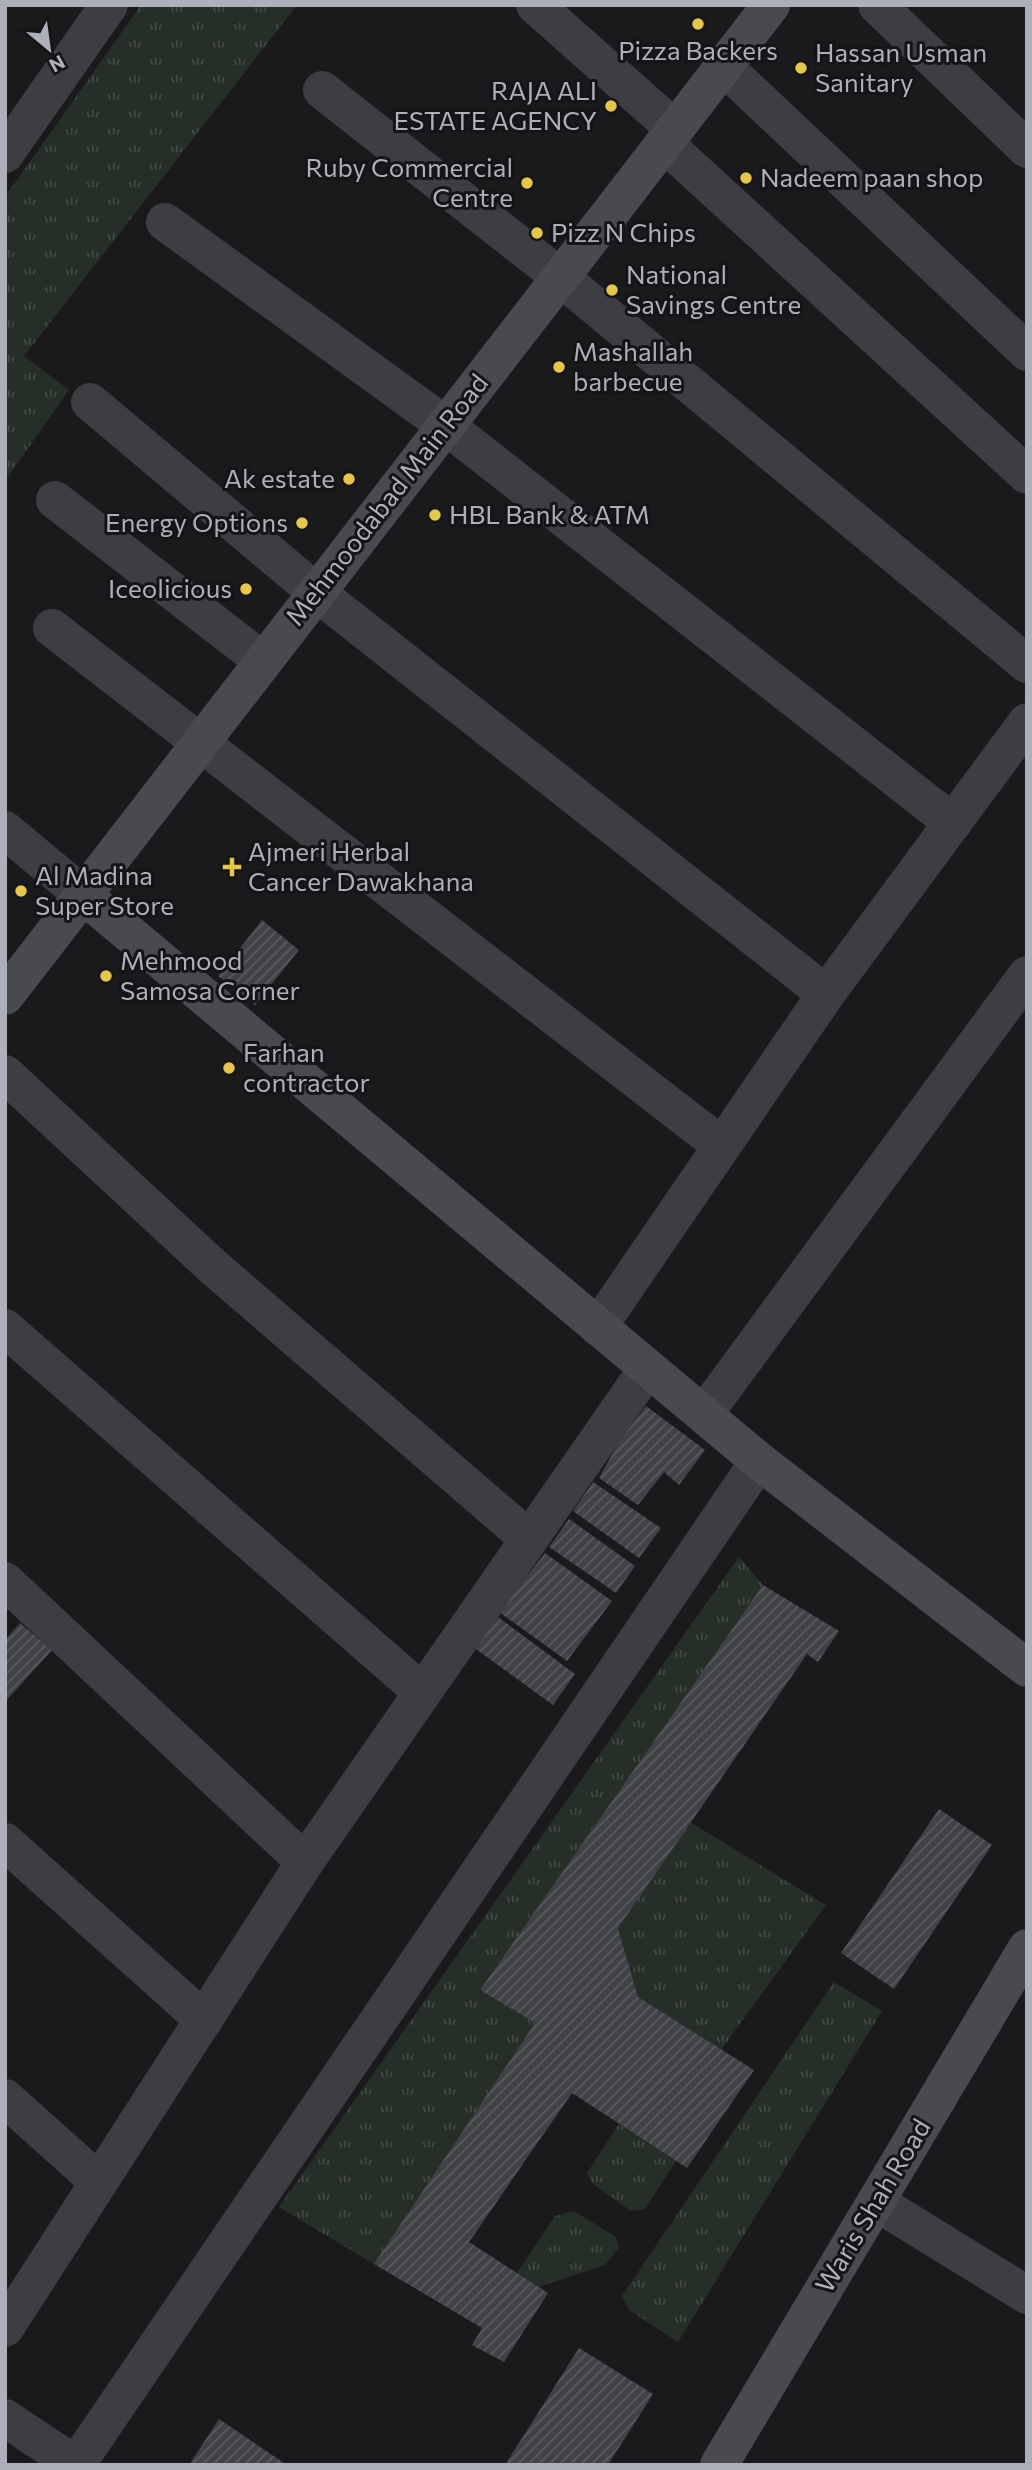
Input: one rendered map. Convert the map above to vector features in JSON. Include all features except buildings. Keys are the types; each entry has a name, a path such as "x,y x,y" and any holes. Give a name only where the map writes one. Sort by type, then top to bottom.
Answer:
{"street":[{"path":"10,135 110,5"},
{"path":"536,5 669,136 1027,475"},
{"name":"Mehmoodabad Main Road","path":"5,996 771,5"},
{"path":"877,5 1027,149"},
{"path":"723,66 1027,352"},
{"path":"323,90 560,277 1027,664"},
{"path":"165,222 445,425 953,823"},
{"path":"90,402 316,592 826,994"},
{"path":"55,500 263,661"},
{"path":"52,628 722,1146"},
{"path":"598,1327 826,994 1027,722"},
{"path":"5,830 759,1461 1027,1668"},
{"path":"705,1414 1027,975"},
{"path":"5,1074 211,1265 529,1539"},
{"path":"5,1328 422,1692"},
{"path":"5,2328 304,1862 648,1368"},
{"path":"5,2418 76,2465 759,1461"},
{"path":"5,1581 304,1862"},
{"path":"5,1842 204,2020"},
{"name":"Waris Shah Road","path":"719,2465 1027,1948"},
{"path":"5,2098 99,2182"},
{"path":"876,2202 1027,2295"}],"green space":[{"path":"141,5 297,5 24,356 69,390 5,481 5,197"},
{"path":"739,1557 763,1585 480,1990 535,2023 374,2264 279,2207"},
{"path":"690,1822 826,1905 721,2050 638,1997 618,1928"},
{"path":"834,1982 882,2011 678,2342 629,2310 622,2296"},
{"path":"619,2124 676,2161 645,2209 631,2211 593,2184 587,2173"},
{"path":"574,2211 616,2237 619,2248 605,2265 538,2287 517,2273 555,2216"}],"place":[{"name":"Pizza Backers","path":"698,24"},
{"name":"Hassan Usman Sanitary","path":"801,68"},
{"name":"RAJA ALI ESTATE AGENCY","path":"611,106"},
{"name":"Nadeem paan shop","path":"746,178"},
{"name":"Ruby Commercial Centre","path":"527,183"},
{"name":"Pizz N Chips","path":"537,233"},
{"name":"National Savings Centre","path":"612,290"},
{"name":"Mashallah barbecue","path":"559,367"},
{"name":"Ak estate","path":"349,479"},
{"name":"HBL Bank & ATM","path":"435,515"},
{"name":"Energy Options","path":"302,523"},
{"name":"Iceolicious","path":"246,589"},
{"name":"Ajmeri Herbal Cancer Dawakhana","path":"232,867"},
{"name":"Al Madina Super Store","path":"21,891"},
{"name":"Mehmood Samosa Corner","path":"106,976"},
{"name":"Farhan contractor","path":"229,1068"}]}
